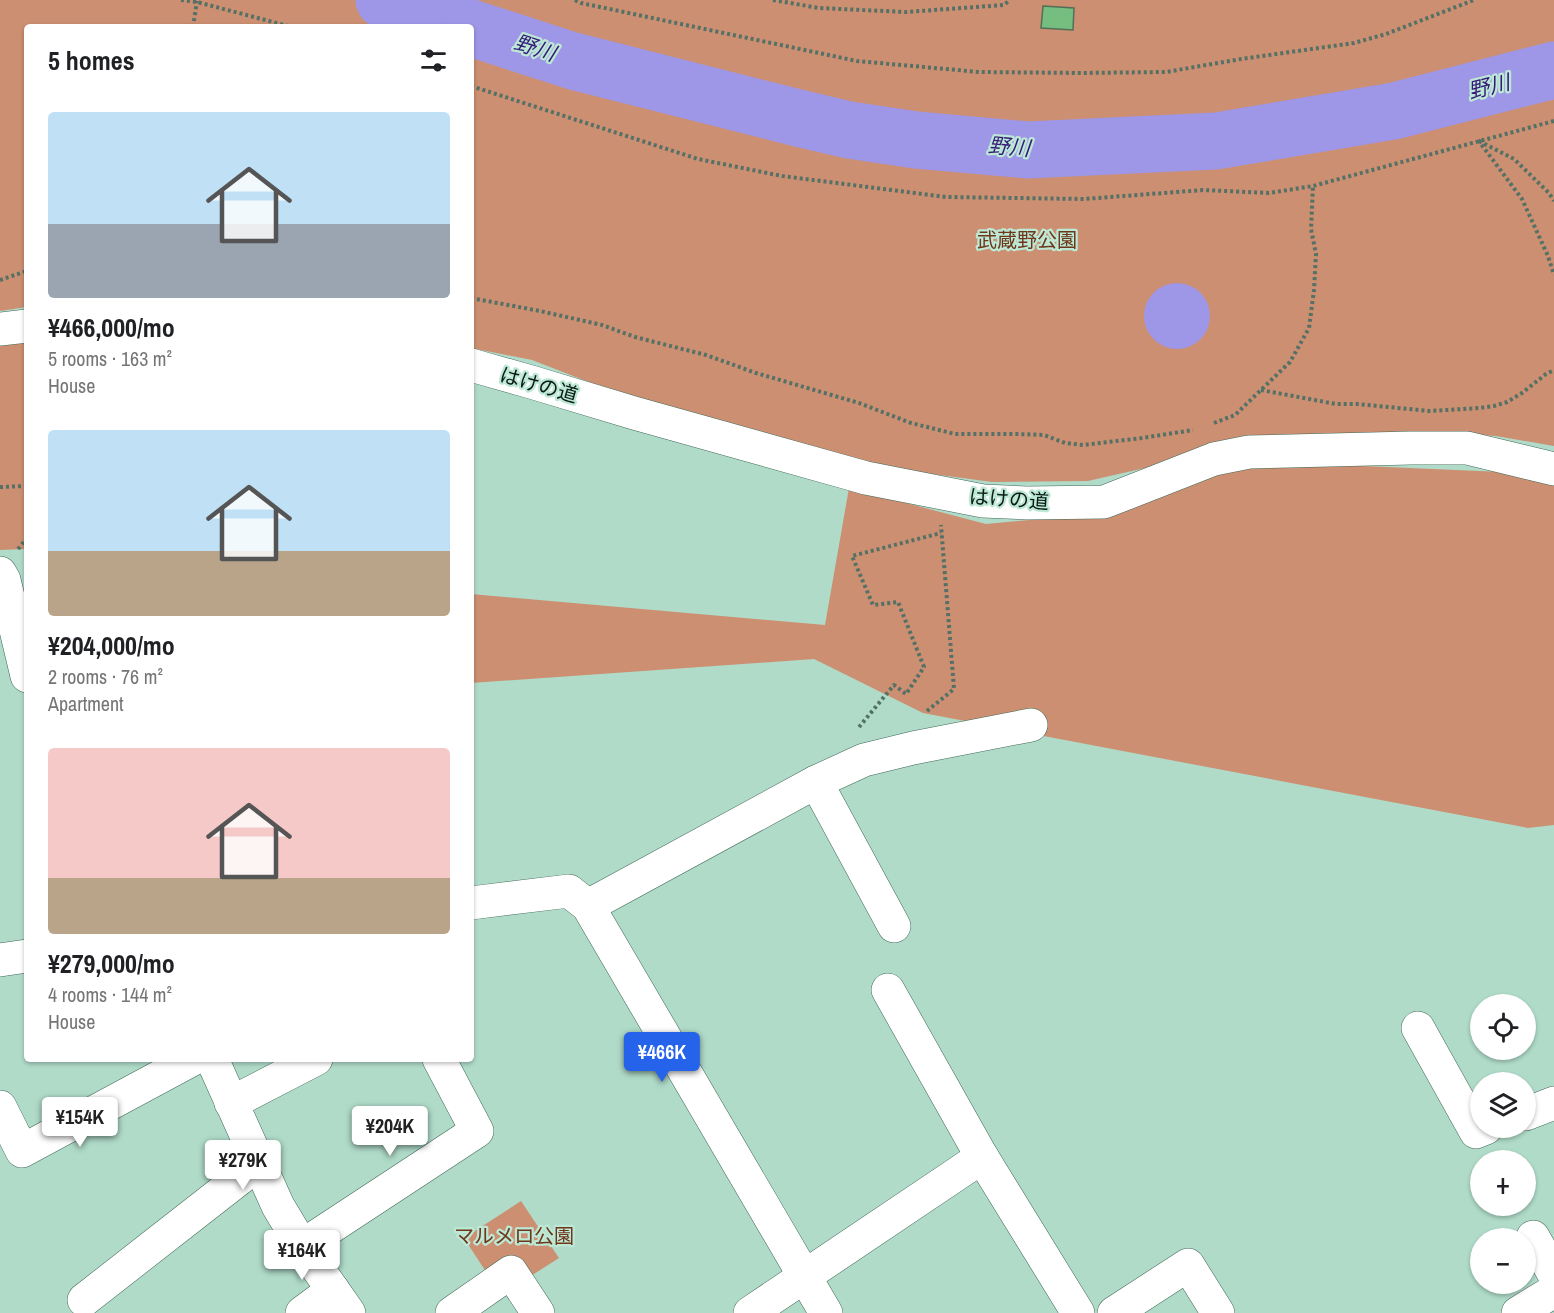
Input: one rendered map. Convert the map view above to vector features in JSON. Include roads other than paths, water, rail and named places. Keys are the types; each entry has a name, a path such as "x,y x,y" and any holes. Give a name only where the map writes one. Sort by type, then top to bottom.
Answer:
{"street":[{"path":"0,329 24,326"},
{"name":"はけの道","path":"474,366 866,478 983,501 1104,502 1214,459 1249,452 1467,448 1554,469"},
{"path":"0,573 4,580 24,663"},
{"path":"588,906 816,782 864,760 1031,725"},
{"path":"816,782 894,926"},
{"path":"474,903 569,891 588,906 826,1313"},
{"path":"0,960 24,956"},
{"path":"888,990 982,1157 1078,1313"},
{"path":"1418,1028 1470,1121"},
{"path":"0,1107 22,1150 187,1062"},
{"path":"213,1062 278,1206 302,1246 341,1301 302,1313"},
{"path":"231,1103 310,1062"},
{"path":"302,1246 477,1131 441,1062"},
{"path":"1536,1110 1554,1103"},
{"path":"750,1313 982,1157"},
{"path":"84,1300 258,1164"},
{"path":"1536,1242 1554,1274"},
{"path":"1114,1313 1188,1265 1218,1313"},
{"path":"452,1313 511,1272 538,1313"},
{"path":"1518,1313 1554,1291"}],"waterway":[{"name":"野川","path":"384,0 459,24"},
{"name":"野川","path":"474,29 573,61 849,130 916,140 1028,150 1216,141 1394,111 1554,70"}],"park label":[{"name":"武蔵野公園","path":"1027,240"},
{"name":"マルメロ公園","path":"514,1236"}]}
